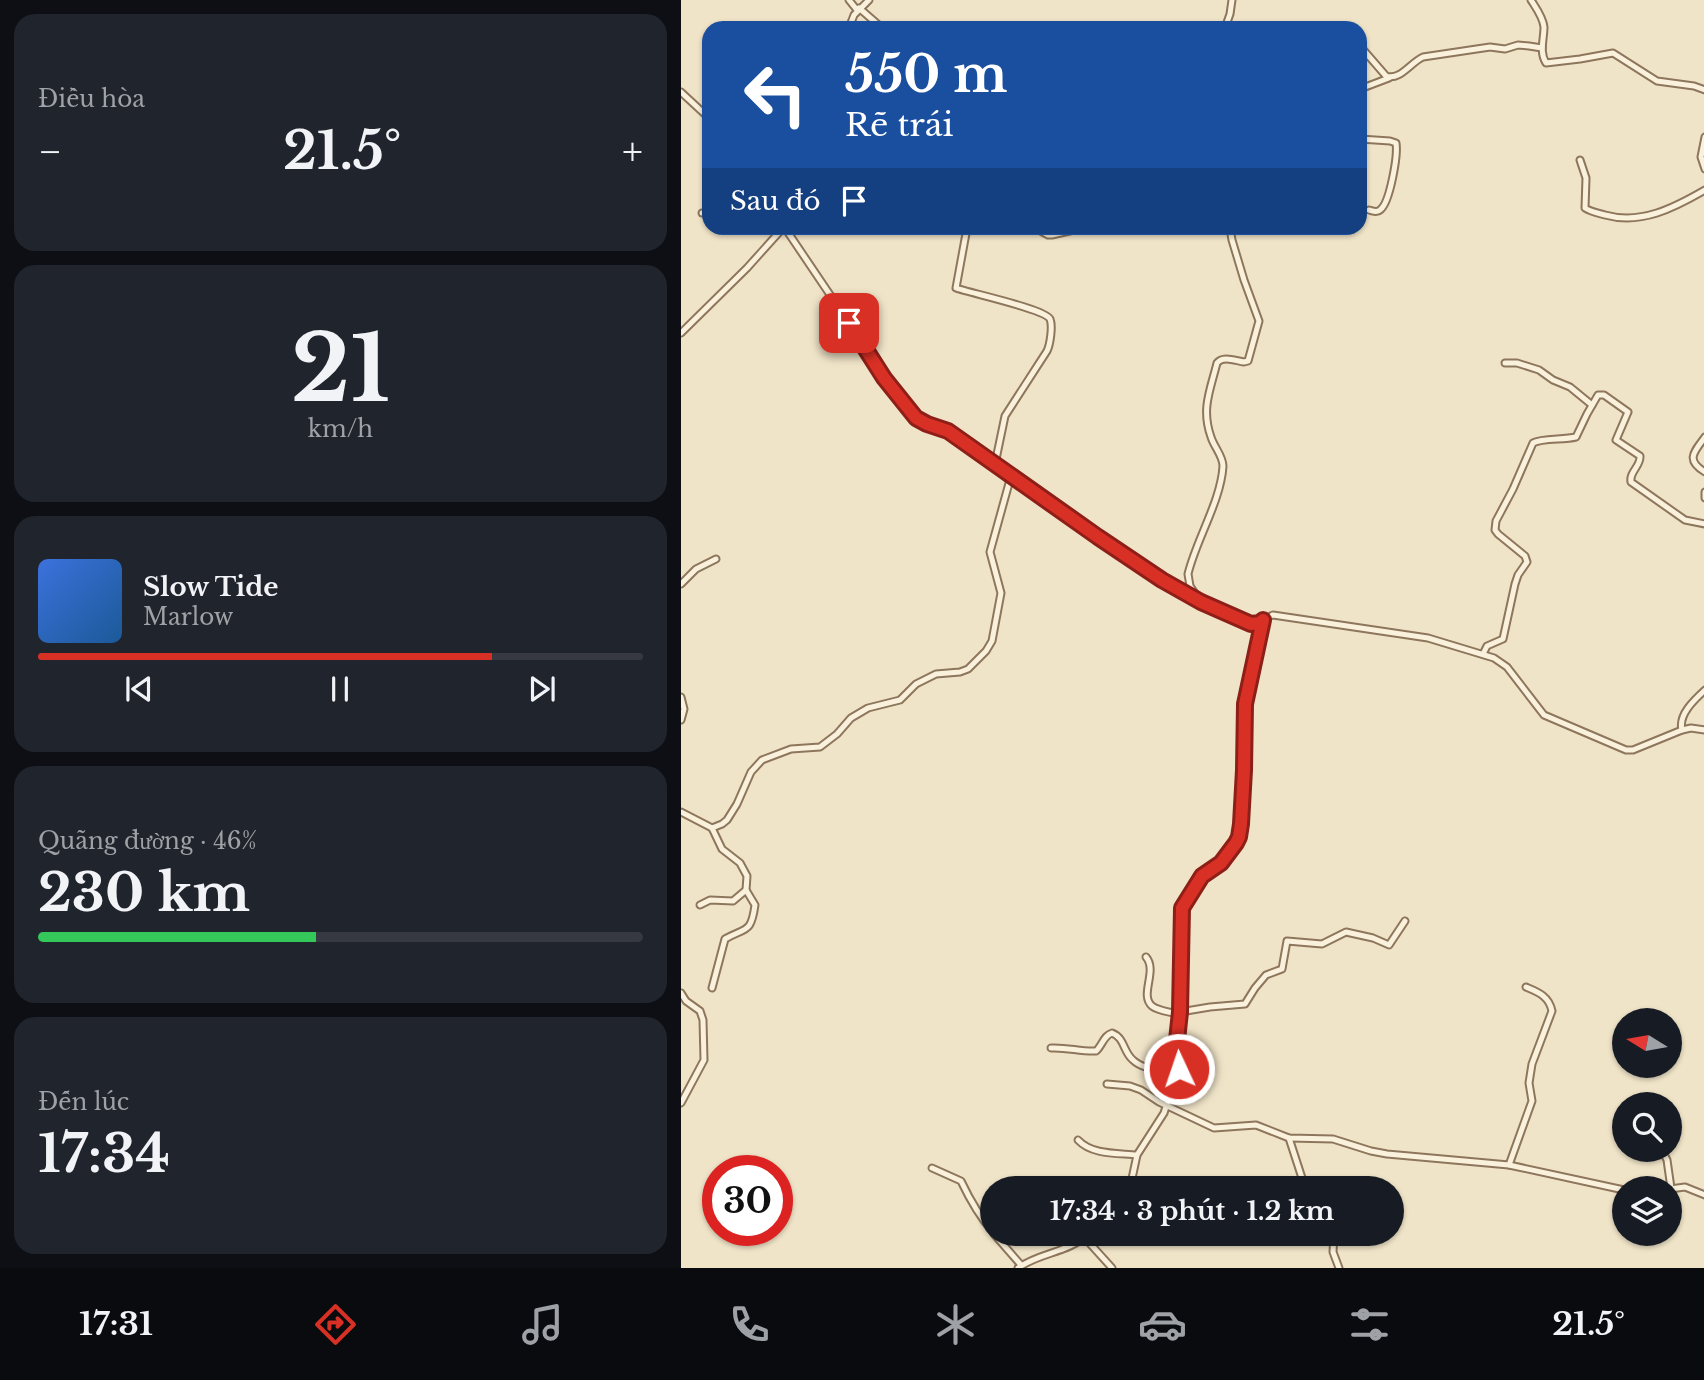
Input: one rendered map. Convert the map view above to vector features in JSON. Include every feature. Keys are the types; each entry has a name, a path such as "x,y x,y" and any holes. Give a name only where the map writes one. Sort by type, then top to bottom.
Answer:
{"street":[{"path":"849,0 873,21"},
{"path":"851,21 858,9 869,0"},
{"path":"1228,21 1232,0"},
{"path":"1531,0 1543,24 1542,48 1546,62 1613,53 1657,81 1704,90"},
{"path":"1367,87 1393,78 1419,58 1490,47 1542,48"},
{"path":"1367,54 1386,76 1393,78"},
{"path":"681,92 702,112"},
{"path":"1704,137 1701,157 1704,169"},
{"path":"1367,139 1390,141 1396,143 1397,147 1388,194 1382,209 1369,210"},
{"path":"1580,160 1586,178 1585,208 1609,216 1623,219 1643,218 1704,190"},
{"path":"681,333 778,235"},
{"path":"789,235 884,378 916,418 948,431 1119,551 1201,602 1251,624 1260,623 1273,615 1428,638 1483,654 1507,667 1544,715 1620,748 1633,750 1682,730 1704,730"},
{"path":"966,235 956,288 1047,315 1051,320 1047,351 1005,416 995,464"},
{"path":"1201,602 1190,586 1188,574 1216,498 1223,463 1211,436 1206,409 1217,363 1223,359 1248,361 1259,326 1231,235"},
{"path":"1505,363 1517,363 1539,370 1570,387 1592,405"},
{"path":"1483,654 1487,646 1503,639 1515,584 1527,562 1525,556 1498,534 1495,530 1496,521 1517,482 1533,443 1537,440 1576,437 1598,395 1601,394 1628,412 1616,440 1640,456 1640,462 1630,479 1633,485 1684,520 1704,524"},
{"path":"1704,438 1693,459 1696,467 1704,472"},
{"path":"712,828 727,820 750,774 762,760 791,749 820,747 837,734 851,718 872,706 900,700 916,684 937,674 968,669 986,651 992,641 1001,593 990,552 1011,476"},
{"path":"1704,492 1704,498"},
{"path":"681,584 696,569 716,559"},
{"path":"1133,1176 1137,1155 1167,1106 1180,1064 1177,1040 1182,908 1202,876 1221,863 1236,843 1240,831 1245,704 1263,620"},
{"path":"1682,730 1683,717 1704,690"},
{"path":"681,697 684,709 681,720"},
{"path":"681,812 712,828 722,849 737,861 747,876 746,891 755,905 747,929 725,939 712,988"},
{"path":"700,905 710,900 733,901 746,891"},
{"path":"1146,957 1151,968 1148,997 1156,1007 1180,1013 1205,1007 1245,1004 1266,975 1282,969 1287,941 1322,944 1346,932 1389,945 1404,921"},
{"path":"1509,1165 1531,1104 1529,1083 1532,1065 1552,1011 1544,996 1526,987"},
{"path":"681,993 686,1001 700,1011 703,1020 704,1060 681,1103"},
{"path":"1051,1048 1096,1051 1108,1034 1112,1033 1120,1037 1127,1053 1137,1063 1178,1074"},
{"path":"1106,1084 1141,1090 1167,1106 1214,1128 1256,1125 1289,1138 1333,1139 1387,1154 1509,1165 1612,1187"},
{"path":"1289,1138 1301,1176"},
{"path":"1078,1140 1091,1149 1137,1155"},
{"path":"932,1168 961,1181 980,1217"},
{"path":"1682,1187 1704,1195"},
{"path":"1003,1246 1020,1267 1071,1246"},
{"path":"1094,1246 1112,1268"},
{"path":"1333,1246 1339,1268"}],"route":[{"path":"849,323 888,384 916,418 948,431 1162,580 1201,602 1251,624 1263,620 1245,704 1239,837 1221,863 1202,876 1183,903 1181,913 1182,955 1177,1040 1179,1069"}]}
